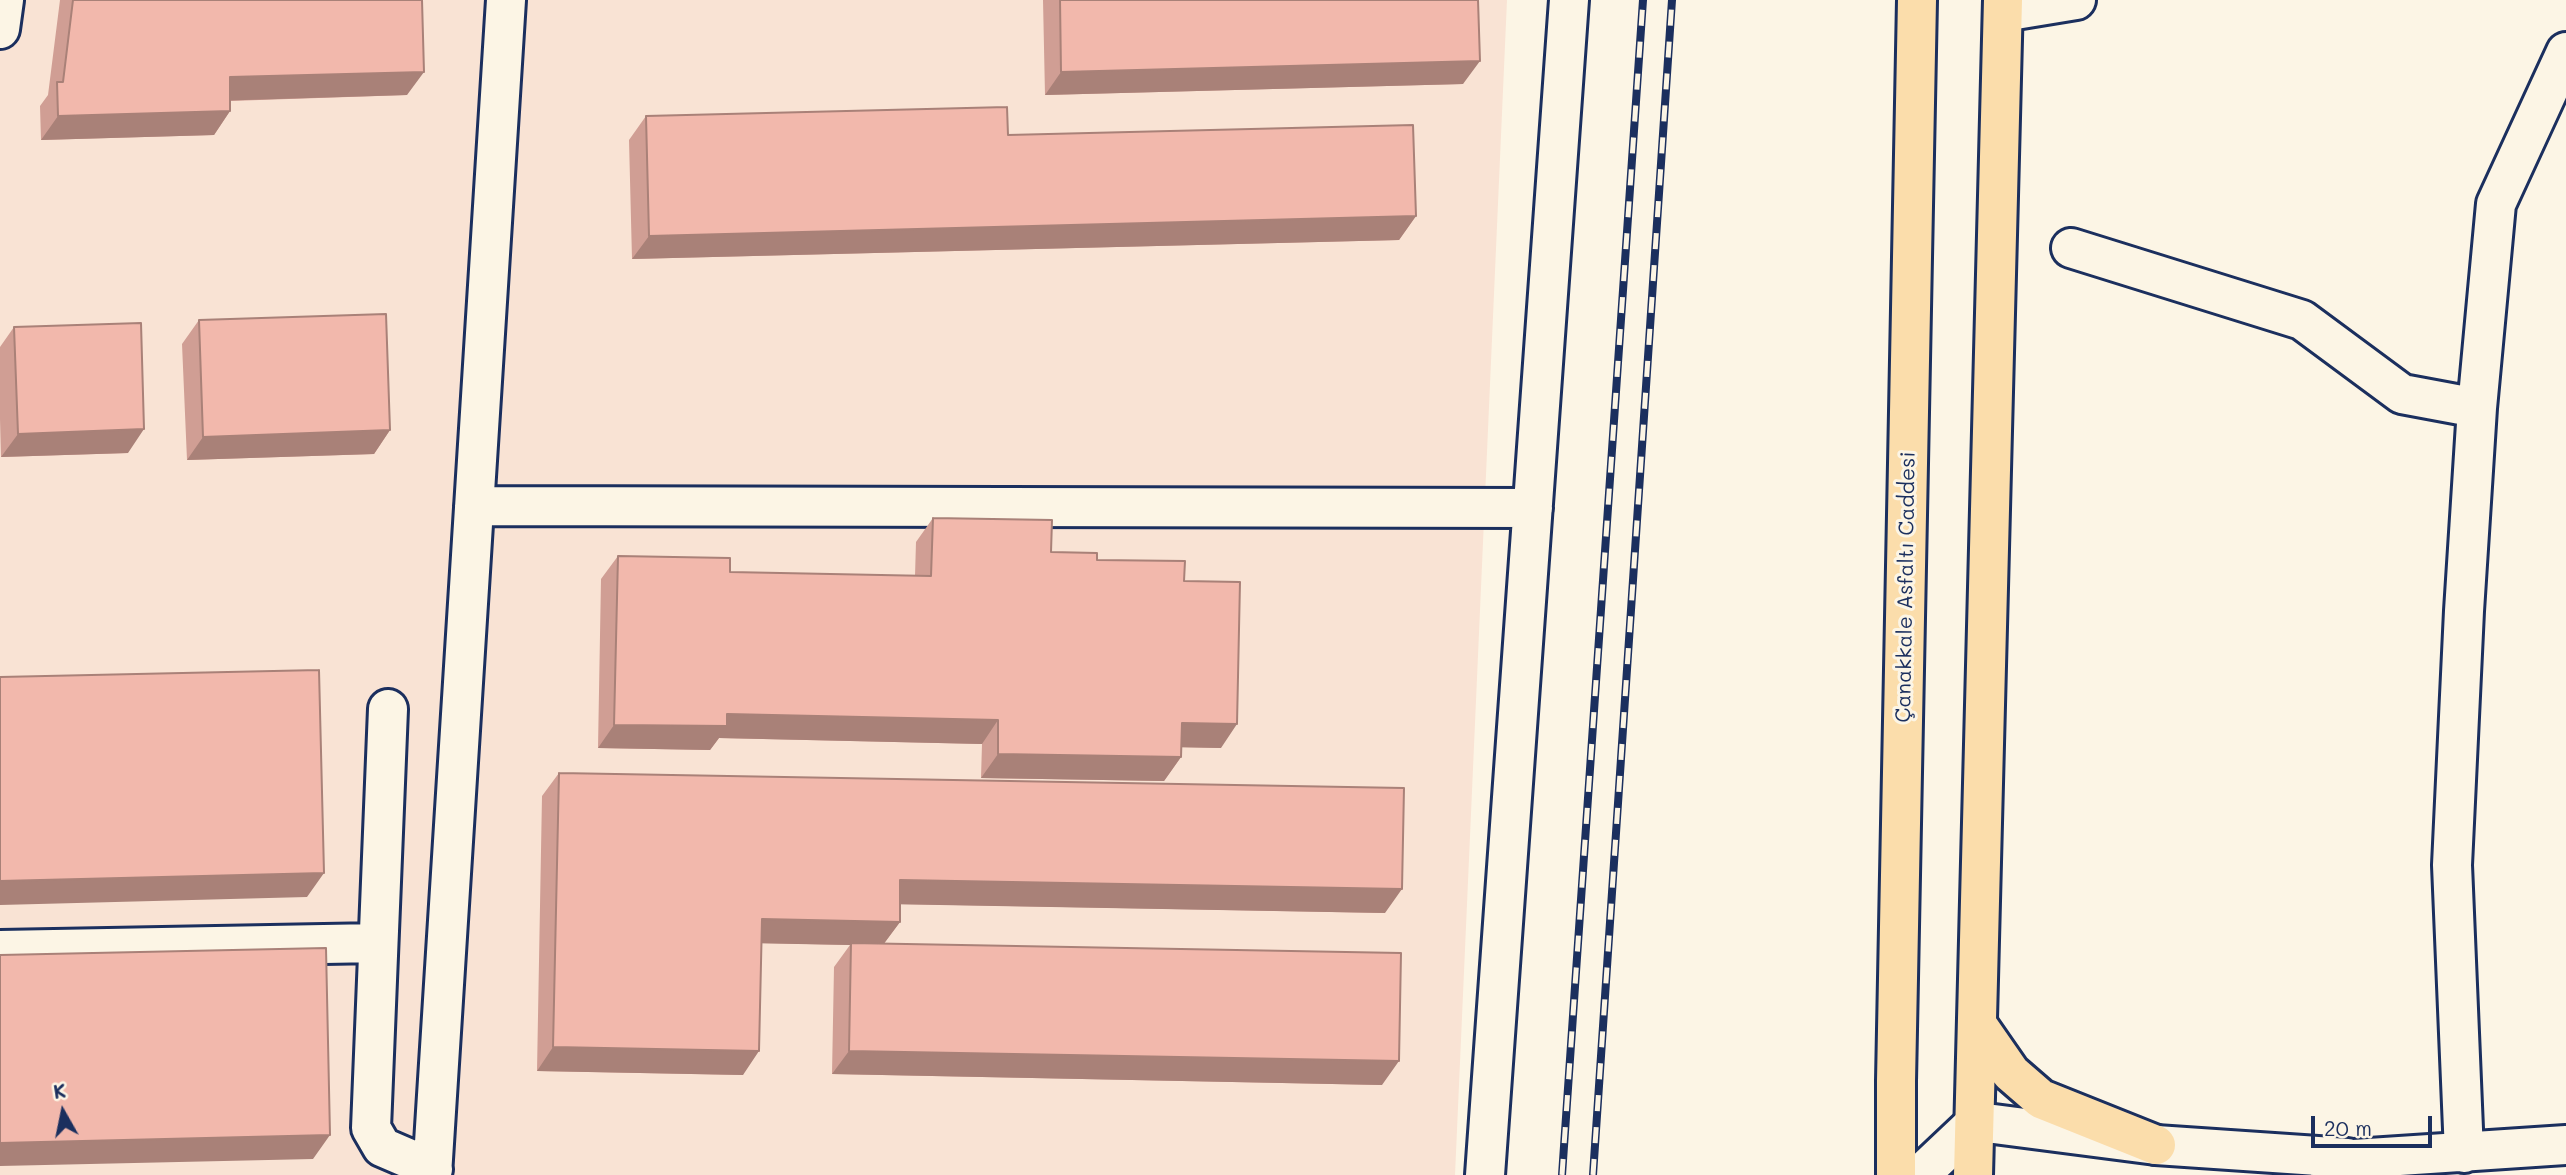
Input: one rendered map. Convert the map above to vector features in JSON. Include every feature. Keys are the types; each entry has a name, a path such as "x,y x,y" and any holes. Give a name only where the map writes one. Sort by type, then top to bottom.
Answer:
{"highway":[{"name":"Çanakkale Asfaltı Caddesi","path":"1896,1175 1917,0"},
{"path":"1973,1175 2003,6"},
{"path":"1977,1024 2011,1073 2041,1099 2156,1145"}],"street":[{"path":"0,29 4,0"},
{"path":"388,709 371,1128 382,1147 433,1172 506,0"},
{"path":"1485,1175 1569,0"},
{"path":"2003,6 2076,0"},
{"path":"2464,1153 2452,865 2477,408 2496,204 2566,52"},
{"path":"2071,248 2302,320 2402,394 2477,408"},
{"path":"474,506 1533,508"},
{"path":"0,950 378,943"},
{"path":"1920,1175 1974,1124 1994,1124 2346,1167"},
{"path":"2193,1175 2346,1167 2464,1153 2566,1145"}],"shaded area":[{"path":"0,0 1507,0 1455,1175 0,1175"}],"building":[{"path":"73,0 422,0 424,72 230,77 230,111 58,116 57,82 63,82"},
{"path":"1060,0 1478,0 1480,61 1061,72"},
{"path":"1007,107 1008,135 1413,125 1416,216 649,236 646,116"},
{"path":"386,314 390,430 203,437 199,320"},
{"path":"141,323 144,429 18,434 14,327"},
{"path":"933,518 1052,520 1051,552 1097,553 1097,560 1185,561 1184,581 1240,582 1237,724 1182,723 1181,757 998,754 998,720 727,714 727,726 614,725 618,556 730,558 730,572 931,576"},
{"path":"319,670 324,873 0,881 0,677"},
{"path":"559,773 1404,788 1402,889 900,880 900,922 762,919 759,1051 553,1047"},
{"path":"851,943 1401,953 1399,1061 849,1051"},
{"path":"326,948 330,1135 0,1143 0,955"}],"railway":[{"path":"1562,1175 1643,0"},
{"path":"1593,1175 1672,0"}]}
